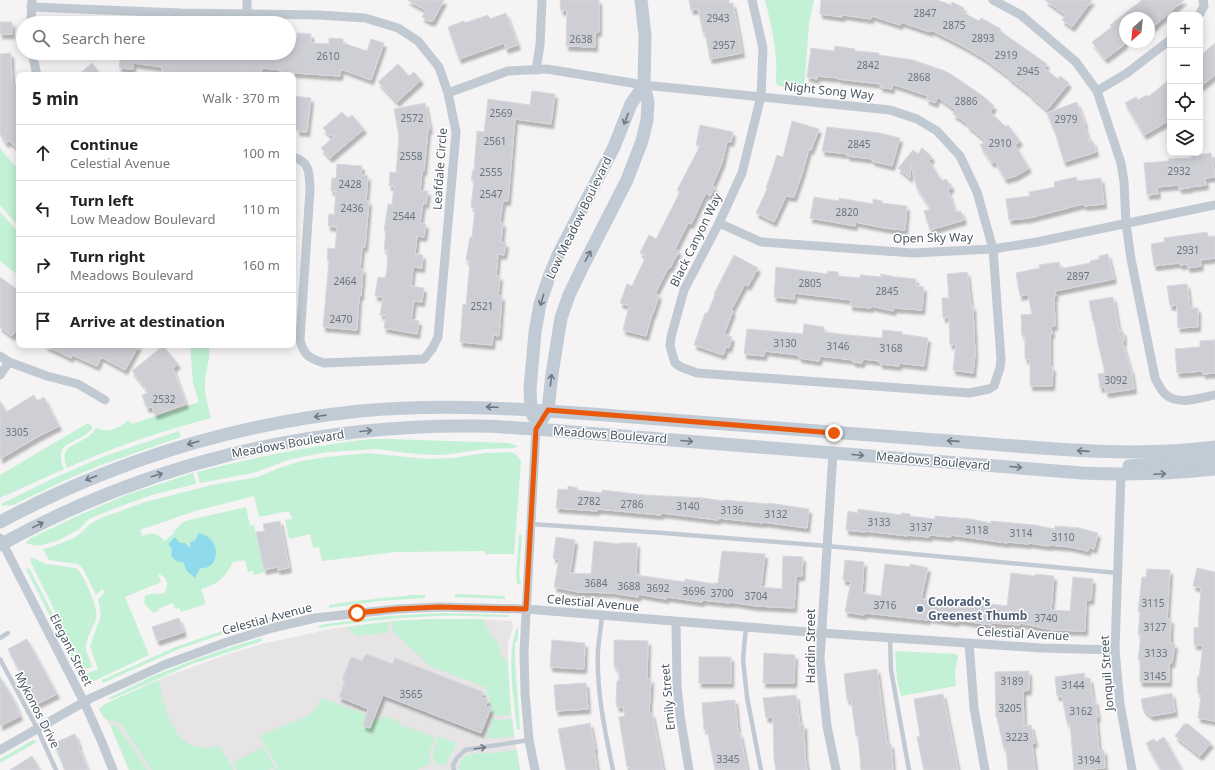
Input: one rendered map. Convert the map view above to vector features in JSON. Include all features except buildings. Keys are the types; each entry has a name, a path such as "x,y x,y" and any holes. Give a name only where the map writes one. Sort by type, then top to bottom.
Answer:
{"main road":[{"name":"Low Meadow Boulevard","path":"536,429 548,410 560,318 582,268 627,180 642,141 647,120 648,102 644,85 646,36 641,0"},
{"name":"Low Meadow Boulevard","path":"536,429 531,409 530,389 535,332 540,304 549,277 562,248 614,147 631,104 644,85"},
{"name":"Meadows Boulevard","path":"0,522 49,497 109,471 174,448 289,420 393,409 443,406 548,410 1083,451 1158,452 1215,447"},
{"name":"Meadows Boulevard","path":"1,542 78,506 138,482 180,468 257,448 329,435 401,428 477,426 536,429 1121,474 1159,474 1215,469"},
{"path":"1121,474 1129,466 1177,462 1215,456"}],"street":[{"path":"247,0 247,14"},
{"path":"536,70 540,45 542,0"},
{"name":"Black Canyon Way","path":"752,0 763,48 761,96 742,173 719,223 689,278 680,303 670,346 675,363 681,367 697,372 969,393 989,389 994,386"},
{"path":"993,0 1021,16 1076,62 1097,91 1121,163 1124,182 1126,223 1131,259 1155,378 1160,388 1166,395 1176,400 1188,400 1215,395"},
{"path":"1201,12 1204,6 1203,0"},
{"name":"Leafdale Circle","path":"31,16 31,4 180,13 319,15 365,18 398,28 418,41 439,67 448,93 456,132 440,323 438,337 432,349 424,359 324,363 310,358 302,350 300,340 310,190 308,169 301,159 296,158"},
{"path":"1097,91 1126,73 1167,42"},
{"path":"34,60 36,72"},
{"name":"Night Song Way","path":"448,93 508,71 547,69 644,85 890,110 917,119 937,131 960,156 977,192 993,249 1001,359 1000,368 994,386"},
{"name":"Open Sky Way","path":"719,223 760,242 913,253 993,249 1037,242 1215,205"},
{"path":"0,356 9,362 47,376 78,384 105,400"},
{"path":"0,375 9,362"},
{"name":"Low Meadow Boulevard","path":"535,770 529,740 524,693 524,652 536,429"},
{"name":"Hardin Street","path":"833,453 820,659 827,726 836,770"},
{"name":"Jonquil Street","path":"1121,474 1115,650 1120,704 1132,770"},
{"name":"Elegant Street","path":"1,542 84,702 113,770"},
{"name":"Celestial Avenue","path":"0,750 84,702 164,665 220,644 272,628 315,618 397,609 439,607 526,609 821,633 1041,648 1115,650"},
{"name":"Emily Street","path":"676,622 676,665 680,714 689,770"},
{"path":"969,643 974,708 985,770"}],"lane":[{"path":"531,524 827,546 1118,573"},
{"path":"602,616 598,650 600,684 606,737 613,770"},
{"path":"746,627 743,659 747,697 761,770"},
{"path":"0,638 8,633"},
{"path":"890,637 891,670 909,770"},
{"name":"Mykonos Drive","path":"0,659 37,728 56,770"},
{"path":"454,770 456,758 465,750 529,740"}],"shaded area":[{"path":"472,619 512,622 513,627 508,643 508,681 514,736 520,770 129,770 111,727 99,709 105,704 165,677 262,644 336,628 392,621"}],"green space":[{"path":"765,0 814,0 809,24 804,89 778,86 776,82 775,51"},
{"path":"0,148 16,166 16,224 0,205"},
{"path":"0,212 16,230 16,274 0,261"},
{"path":"190,348 209,348 205,390 211,418 138,440 67,468 65,453 68,448 85,439 96,428 105,430 114,429 121,426 128,420 132,424 199,402 193,383"},
{"path":"88,423 93,427 88,433 64,447 61,459 64,469 0,498 0,475"},
{"path":"179,431 181,437 98,466 13,505 3,506 1,504 54,478 105,456"},
{"path":"370,439 509,443 518,446 515,448 484,449 436,455 377,449 328,452 291,459 253,473 200,483 197,472 283,452"},
{"path":"511,452 517,455 521,462 514,554 485,554 485,551 396,552 322,561 319,547 313,548 310,534 289,539 285,520 292,519 289,512 259,517 254,496 195,511 140,530 142,536 154,534 165,541 183,522 246,507 250,526 254,525 264,572 254,575 253,571 248,572 245,560 233,562 220,580 201,589 206,604 181,612 179,608 175,609 173,603 158,609 159,611 153,613 144,602 145,596 164,593 166,590 166,579 158,574 161,582 125,597 149,655 94,681 87,677 86,674 98,669 90,646 101,615 98,599 105,592 102,589 96,595 83,569 78,564 49,560 43,549 74,538 90,524 101,518 145,502 212,485 258,477 301,461 368,453 427,459 454,458 486,453"},
{"path":"193,473 196,484 155,494 113,509 89,519 78,530 57,541 37,546 25,543 31,538 73,518 126,495"},
{"path":"519,535 522,535 519,574 521,584 517,584 516,576"},
{"path":"31,557 46,564 76,568 83,577 93,600 96,614 96,619 86,645 86,650 92,667 84,669 34,569 30,559"},
{"path":"29,568 80,666 81,675 77,676 76,667 26,569"},
{"path":"455,594 505,596 505,599 455,597"},
{"path":"413,595 425,595 425,598 380,601 329,608 329,605"},
{"path":"297,611 296,614 242,627 242,624"},
{"path":"442,613 509,615 509,617 410,617 318,628 320,625 386,616"},
{"path":"483,619 491,636 499,643 500,654 508,662 511,715 499,716 489,712 492,706 485,687 430,666 393,632 392,621"},
{"path":"388,622 389,632 357,636 346,627"},
{"path":"240,625 241,628 179,649 103,683 102,680 178,646"},
{"path":"517,628 518,639 515,643 515,662 520,730 517,729 511,664"},
{"path":"261,638 262,641 192,664 112,699 107,699 151,677 191,661"},
{"path":"895,651 956,654 958,656 955,671 956,686 901,696 897,680"},
{"path":"158,680 167,713 177,733 185,741 194,746 206,748 218,746 225,754 234,770 152,770 120,722 108,721 99,709 105,704"},
{"path":"322,698 380,720 382,716 385,716 400,722 401,725 435,737 429,754 430,763 418,770 274,770 279,767 259,736 307,716 315,710"},
{"path":"493,718 499,720 512,719 514,736 486,739"},
{"path":"115,724 136,752 147,770 129,770 111,727"},
{"path":"439,736 456,743 447,764 442,765 436,763 432,755"},
{"path":"33,740 37,742 0,763 0,759"},
{"path":"263,747 275,766 269,770 237,770 234,762"},
{"path":"517,750 520,770 459,770 462,760 470,755"}],"water":[{"path":"199,533 207,536 212,541 216,554 215,560 211,565 206,568 200,568 195,578 187,571 183,562 177,561 172,557 172,549 168,544 175,537 180,543 185,543 190,548 190,543 193,541 194,542"}],"place":[{"name":"Colorado's Greenest Thumb","path":"920,609"}],"route":[{"path":"357,613 439,607 526,609 536,429 548,410 834,433"}]}
